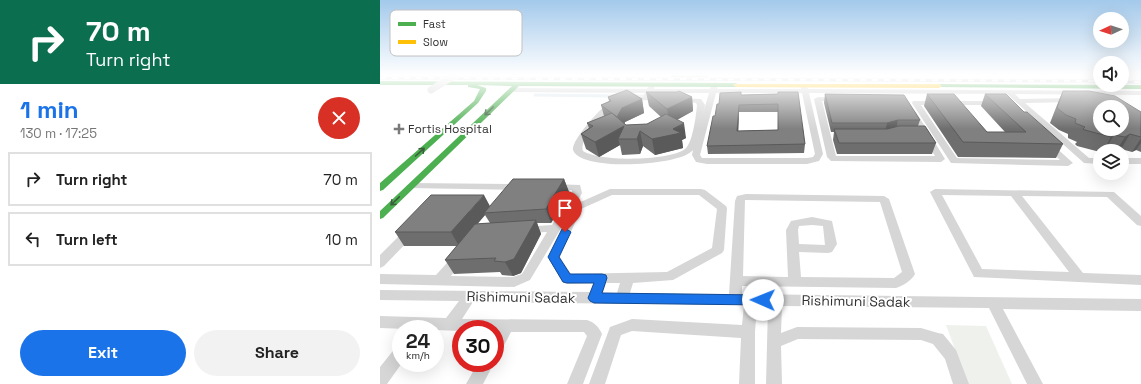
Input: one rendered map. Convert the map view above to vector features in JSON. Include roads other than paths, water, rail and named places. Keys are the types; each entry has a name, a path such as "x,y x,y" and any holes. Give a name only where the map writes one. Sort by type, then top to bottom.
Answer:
{"main road":[{"path":"380,188 476,102 482,93"},
{"path":"380,216 508,93"}],"street":[{"path":"646,99 649,93"},
{"path":"712,93 696,155 699,160 707,162 807,161 816,159 819,154 805,93"},
{"path":"817,93 830,136 831,157 834,159 940,160 921,133 910,93"},
{"path":"818,99 905,100 900,93"},
{"path":"951,93 953,103"},
{"path":"913,105 1002,101 993,93"},
{"path":"1009,93 1087,161 1093,161"},
{"path":"1018,101 1099,100 1089,93"},
{"path":"627,99 646,99 698,101 701,105 692,146 687,152 677,156 643,161 595,160 584,158 578,153 577,146 580,139 610,105 617,101 627,99"},
{"path":"913,105 954,161 1068,163 1045,141"},
{"path":"1129,161 1141,161"},
{"path":"412,186 454,185 528,187"},
{"path":"443,196 454,185"},
{"path":"506,198 515,186"},
{"path":"380,279 514,282 526,277 577,193 577,188 542,187"},
{"path":"610,192 701,192 722,208 718,250 670,277 602,278 567,279 554,257 577,207 610,192"},
{"path":"1141,222 1110,194 935,192 978,274 1141,280"},
{"path":"1015,194 1080,278"},
{"path":"735,300 736,280 740,201 741,198 799,197 884,199 909,274 896,283 736,280"},
{"path":"380,263 417,224"},
{"path":"517,230 556,228"},
{"path":"794,248 795,282"},
{"path":"440,280 464,250"},
{"path":"594,298 602,278"},
{"path":"622,298 628,278"},
{"name":"Rishimuni Sadak","path":"380,295 1141,306"},
{"path":"450,324 470,296"},
{"path":"747,384 748,332 751,300"},
{"path":"774,384 776,300"},
{"path":"993,303 1035,384"},
{"path":"380,322 392,323"},
{"path":"444,324 587,326 595,334 576,384"},
{"path":"597,384 614,331 632,325 748,332"},
{"path":"504,332 507,326"},
{"path":"774,342 797,333 922,334 938,338 951,355 961,384"},
{"path":"380,380 392,364"},
{"path":"474,384 481,372"}],"waterway":[{"path":"535,95 615,96"},
{"path":"632,96 649,96"}],"place":[{"name":"Fortis Hospital","path":"399,129"}]}
